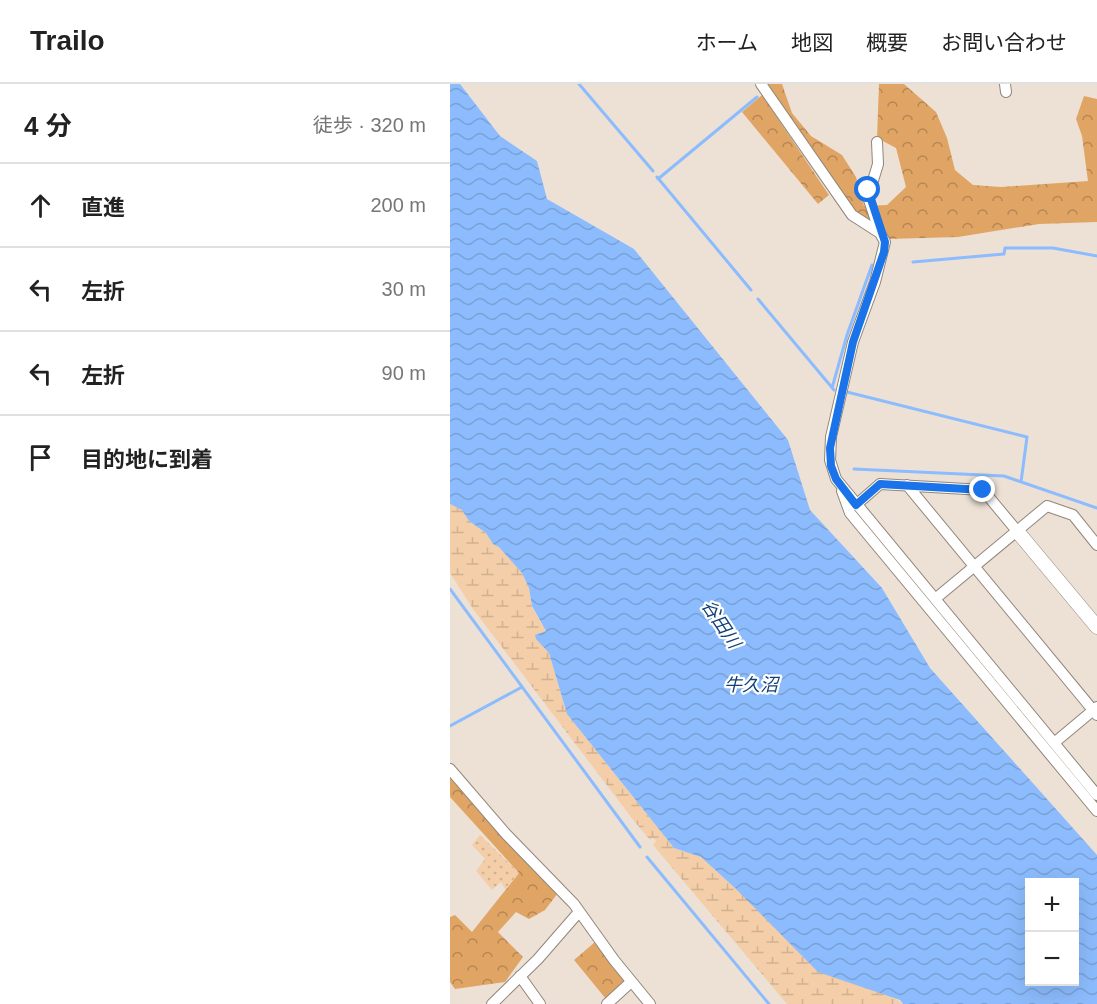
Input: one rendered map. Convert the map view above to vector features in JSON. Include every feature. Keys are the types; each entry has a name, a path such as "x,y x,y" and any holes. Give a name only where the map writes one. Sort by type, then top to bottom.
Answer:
{"street":[{"path":"761,84 852,215 880,233"},
{"path":"877,142 878,164 868,190 868,197 885,242 884,252 853,342 830,443 831,466 850,513 1097,811"},
{"path":"856,505 880,484 983,490 1097,627"},
{"path":"907,485 1096,711 1054,743"},
{"path":"841,488 1097,795"},
{"path":"935,599 1047,506 1073,515 1097,545"},
{"path":"450,769 506,834 574,904 578,913 650,1004"},
{"path":"492,1004 578,913"},
{"path":"520,976 540,1004"},
{"path":"607,1004 631,981"}],"green space":[{"path":"766,84 782,84 792,113 811,136 842,155 856,177 864,206 887,205 906,187 896,148 877,138 879,84 904,84 936,112 947,138 955,170 973,185 1001,187 1088,181 1082,136 1076,119 1084,96 1097,99 1097,222 1039,224 958,237 888,239 855,212"},
{"path":"762,95 829,195 818,204 742,112"},
{"path":"450,504 462,510 469,521 486,533 493,544 499,547 522,573 529,588 532,607 546,631 536,635 536,638 549,653 567,714 674,848 701,857 736,889 903,1004 787,1004 653,845 656,841 653,838 650,840 634,821 473,609 450,573"},
{"path":"450,774 558,893 545,910 529,919 516,912 498,932 523,957 505,982 455,989 450,982 450,917 455,915 472,932 519,873 450,797"},
{"path":"480,835 519,873 505,889 501,882 492,890 476,871 485,859 472,845"},
{"path":"595,942 628,982 606,999 574,960"}],"water":[{"name":"牛久沼","path":"450,84 460,84 500,136 537,161 547,199 634,249 788,440 810,510 882,588 930,668 1097,855 1097,1004 903,1004 900,1000 818,972 701,857 674,848 567,714 549,653 536,639 535,635 546,631 532,606 529,588 522,573 499,547 493,544 486,533 469,521 462,510 450,504"}],"waterway":[{"path":"579,84 653,171"},
{"path":"658,179 757,97"},
{"path":"657,177 751,290"},
{"path":"913,262 1004,254 1005,248 1053,248 1097,256"},
{"path":"832,388 847,335 872,265"},
{"path":"758,299 834,390"},
{"path":"847,392 1027,437 1021,482"},
{"path":"854,469 1004,476 1097,508"},
{"path":"450,589 640,847"},
{"path":"450,726 522,687"},
{"path":"647,857 769,1004"}],"route":[{"path":"868,190 868,197 885,242 884,252 853,342 830,443 832,471 841,488 856,505 880,484 983,490"}],"water label":[{"name":"谷田川","path":"721,624"}]}
